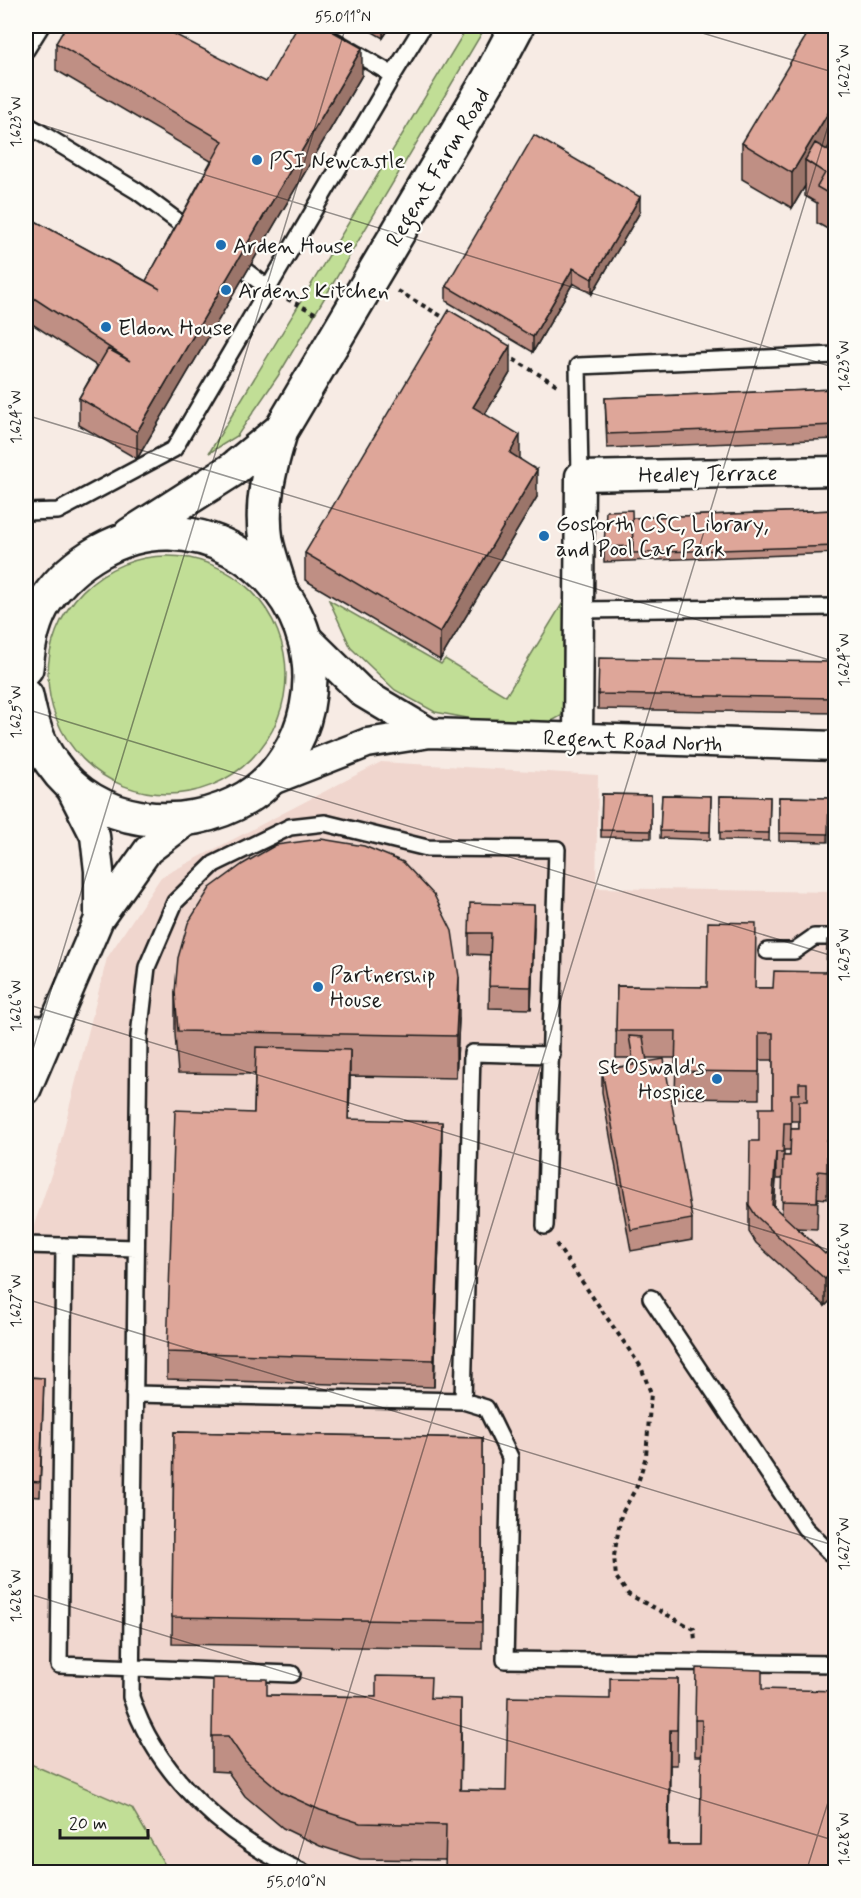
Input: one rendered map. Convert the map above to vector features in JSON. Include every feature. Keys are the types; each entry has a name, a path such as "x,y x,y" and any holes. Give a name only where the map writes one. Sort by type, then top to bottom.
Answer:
{"street":[{"name":"Regent Farm Road","path":"280,588 266,542 265,505 269,471 281,430 489,79 517,26"},
{"name":"Regent Farm Road","path":"27,649 46,600 78,564 120,541 232,470 281,430"},
{"name":"Hedley Terrace","path":"580,476 836,471"},
{"path":"578,739 580,476"},
{"name":"Regent Farm Road","path":"26,696 33,728 52,764 82,794 118,814 162,822 207,817 248,798 281,767 303,728 312,683 307,638 287,597 256,563 216,541 168,533 120,541"},
{"name":"Regent Road North","path":"307,638 363,693 430,733"},
{"name":"Regent Road North","path":"262,784 367,743 430,733 836,746"},
{"name":"Regent Farm Road","path":"65,778 95,836 99,871 99,919"},
{"name":"Regent Farm Road","path":"26,1090 99,919 123,881 148,850 189,819"}],"lane":[{"path":"26,50 41,26"},
{"path":"309,26 393,75"},
{"path":"26,512 58,511 174,449 275,292 393,75 423,26"},
{"path":"26,124 136,191 188,230"},
{"path":"247,272 275,292"},
{"path":"580,476 578,366 836,355"},
{"path":"580,610 836,607"},
{"path":"303,1872 261,1851 226,1828 178,1778 141,1724 131,1697 139,1036 147,967 175,902 214,864 290,827 325,823 427,848 557,849 545,1226"},
{"path":"767,951 794,951 814,937 836,937"},
{"path":"26,1023 55,1025"},
{"path":"463,1401 472,1053 552,1055"},
{"path":"26,1245 136,1248"},
{"path":"64,1246 59,1665 292,1674"},
{"path":"651,1298 805,1528 830,1553 836,1554"},
{"path":"134,1394 463,1401 486,1408 510,1457 505,1660 836,1664"}],"path":[{"path":"394,288 452,323"},
{"path":"275,292 322,317"},
{"path":"500,351 579,398"},
{"path":"545,1226 599,1309 641,1367 651,1393 646,1456 637,1486 621,1515 614,1556 616,1577 628,1594 694,1629 696,1662"}],"shaded area":[{"path":"381,762 598,775 596,888 835,892 835,1872 169,1872 132,1808 26,1762 26,1249 56,1160 107,958 161,877"}],"green space":[{"path":"468,26 486,26 278,376 237,436 209,453"},
{"path":"155,556 179,556 202,561 223,570 243,583 259,599 272,619 281,640 286,675 284,698 277,721 259,751 243,767 223,780 202,789 179,794 155,794 132,789 111,780 91,767 75,751 62,731 53,710 48,687 48,663 53,640 62,619 75,599 91,583 111,570 132,561"},
{"path":"570,591 569,700 561,716 548,723 489,722 435,712 395,690 351,648 329,600 441,664 445,659 506,696"},
{"path":"26,1762 132,1808 169,1872 26,1872"}],"building":[{"path":"66,26 159,26 266,82 298,26 323,26 362,48 137,432 79,398 108,349 130,361 26,293 26,216 160,289 146,281 223,141 56,43"},
{"path":"812,26 836,26 836,100 792,173 742,143"},
{"path":"534,135 640,197 592,279 573,268 533,337 446,286"},
{"path":"815,143 836,155 836,198 817,187 825,173 805,160"},
{"path":"449,310 510,346 473,407 520,435 510,453 537,470 440,633 305,553"},
{"path":"836,389 836,425 607,434 605,398"},
{"path":"632,510 633,546 604,547 606,511"},
{"path":"836,510 836,546 633,553 632,518"},
{"path":"599,658 836,662 836,698 598,694"},
{"path":"602,794 651,795 651,831 601,830"},
{"path":"662,795 711,796 710,832 660,831"},
{"path":"720,796 770,797 769,833 720,832"},
{"path":"779,797 829,798 828,834 779,833"},
{"name":"Partnership House","path":"321,839 364,846 403,862 434,895 452,931 459,977 456,1036 178,1031 175,992 178,958 188,923 210,888 243,864 276,845"},
{"path":"470,903 534,905 531,987 489,986 491,933 469,933"},
{"name":"St Oswald's Hospice","path":"708,922 756,923 755,988 773,988 774,971 826,972 827,940 836,940 835,1140 827,1140 827,1172 818,1171 817,1202 782,1201 783,1156 790,1156 791,1129 799,1129 799,1101 807,1101 807,1083 799,1083 799,1094 791,1094 791,1123 784,1123 783,1152 776,1152 772,1205 825,1254 836,1242 836,1268 825,1279 756,1216 749,1205 750,1141 759,1141 759,1108 773,1108 773,1033 759,1033 759,1072 675,1071 676,1031 616,1031 617,986 707,987"},
{"path":"629,1036 643,1037 647,1062 664,1059 692,1219 631,1230 602,1070 634,1065"},
{"path":"256,1047 350,1050 348,1119 442,1122 434,1360 167,1352 175,1110 254,1113"},
{"path":"836,1342 836,1354 830,1348"},
{"path":"26,1377 44,1378 40,1482 26,1481"},
{"path":"174,1432 482,1438 482,1622 172,1617"},
{"path":"696,1668 762,1670 762,1689 836,1691 836,1872 445,1872 446,1825 360,1823 320,1810 283,1793 245,1761 228,1736 212,1736 213,1678 267,1679 267,1695 376,1697 376,1676 431,1677 430,1698 461,1699 460,1790 506,1791 508,1697 610,1699 610,1678 678,1679 677,1730 670,1730 668,1845 700,1845 702,1720 695,1720"}],"place":[{"name":"PSI Newcastle","path":"257,160"},
{"name":"Arden House","path":"221,245"},
{"name":"Ardens Kitchen","path":"226,290"},
{"name":"Eldon House","path":"106,327"},
{"name":"Gosforth CSC, Library, and Pool Car Park","path":"544,536"},
{"name":"Partnership House","path":"318,987"},
{"name":"St Oswald's Hospice","path":"717,1079"}]}
